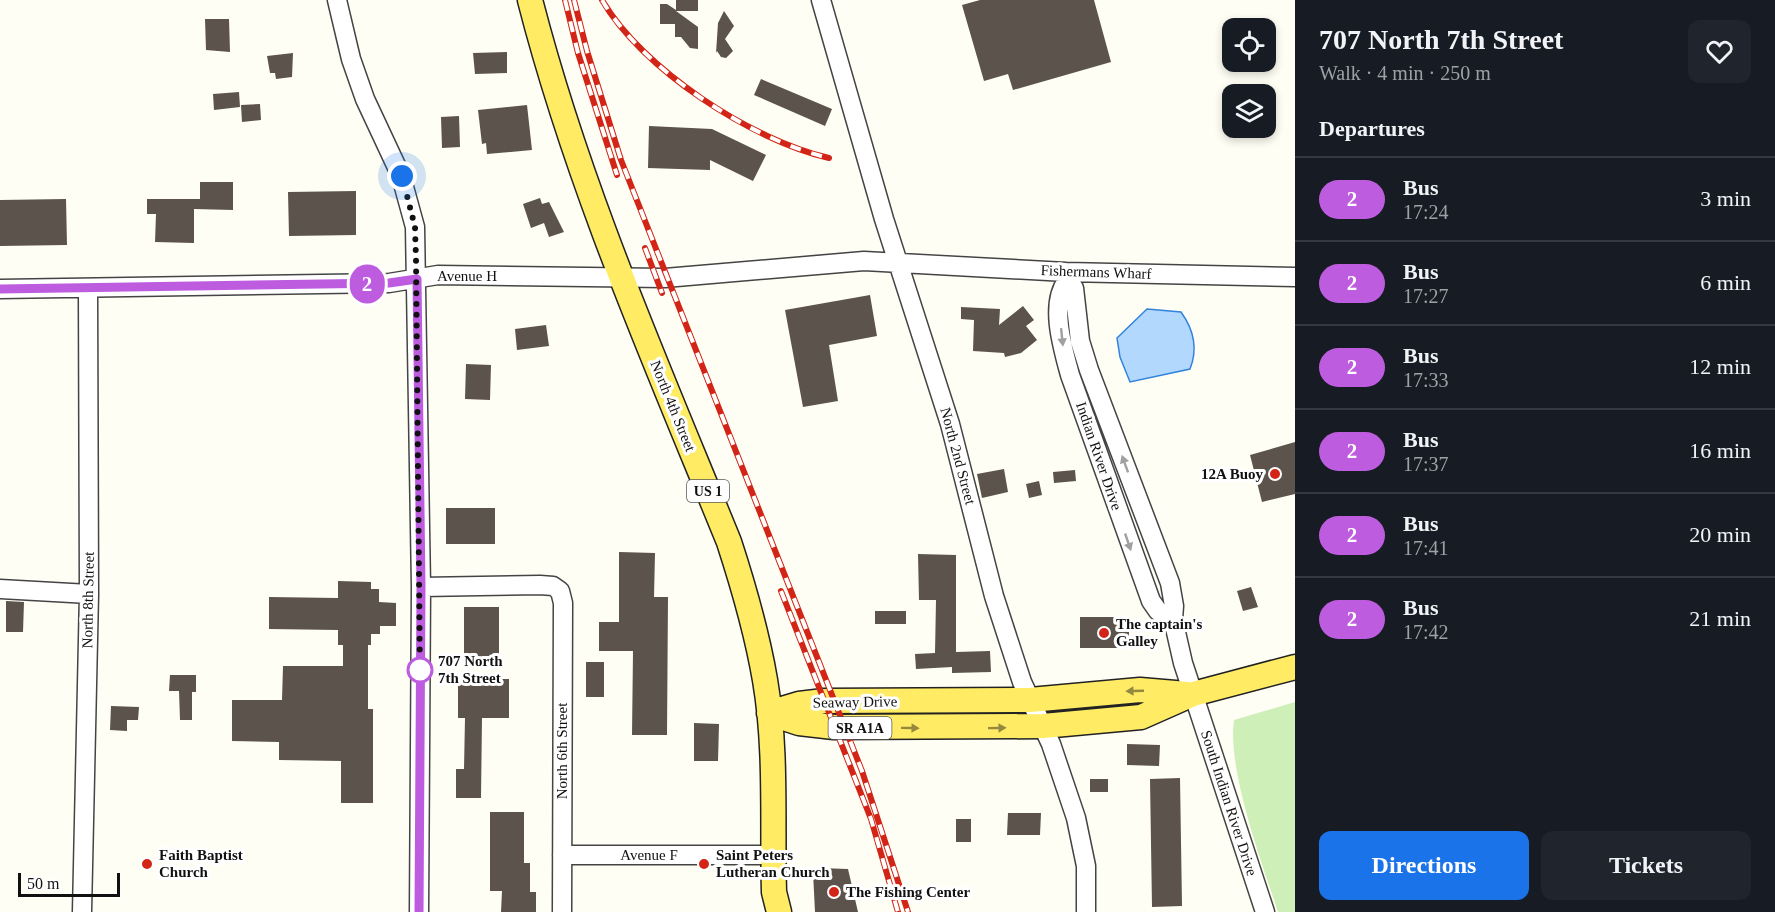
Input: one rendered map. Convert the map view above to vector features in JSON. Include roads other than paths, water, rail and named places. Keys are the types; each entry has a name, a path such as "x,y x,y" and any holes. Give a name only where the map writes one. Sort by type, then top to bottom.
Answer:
{"main road":[{"name":"North 4th Street","path":"530,0 574,149 621,276 729,542 756,638 769,713 772,753 775,905"},
{"name":"Seaway Drive","path":"769,713 799,723 834,727 1043,726 1142,717 1193,694 1295,667"},
{"name":"Seaway Drive","path":"769,713 799,704 824,701 1030,700 1140,690 1193,694"}],"street":[{"path":"337,0 351,59 365,99 402,176 415,227 421,587 419,912"},
{"name":"North 2nd Street","path":"821,0 898,261 950,424 994,596 1017,670 1063,777 1082,838 1086,866 1086,912"},
{"name":"Avenue H","path":"0,290 389,283 438,275 665,278 864,261 898,261"},
{"name":"Fishermans Wharf","path":"898,261 1067,276 1295,277"},
{"name":"Indian River Drive","path":"1067,276 1061,289 1059,314 1062,346 1070,375 1150,601 1158,611 1173,619"},
{"name":"Indian River Drive","path":"1067,276 1074,288 1080,341 1089,370 1170,583 1174,606 1173,619 1193,694"},
{"name":"North 8th Street","path":"82,912 89,594 88,288"},
{"name":"North 6th Street","path":"421,587 540,585 553,586 561,591 563,603 562,912"},
{"path":"0,589 89,594"},
{"name":"South Indian River Drive","path":"1193,694 1265,912"},
{"name":"Avenue F","path":"562,855 773,855"}],"water":[{"path":"1147,309 1181,312 1192,333 1194,354 1190,369 1130,382 1120,357 1117,338"}],"railway":[{"path":"565,0 578,53 617,175"},
{"path":"574,0 587,51 621,160 862,771 908,912"},
{"path":"602,0 620,26 643,51 701,98 766,135 798,149 829,158"},
{"path":"645,248 662,293"},
{"path":"781,591 871,819 898,912"}],"place":[{"name":"12A Buoy","path":"1275,474"},
{"name":"The captain's Galley","path":"1104,633"},
{"name":"707 North 7th Street","path":"420,670"},
{"name":"Faith Baptist Church","path":"147,864"},
{"name":"Saint Peters Lutheran Church","path":"704,864"},
{"name":"The Fishing Center","path":"834,892"}]}
